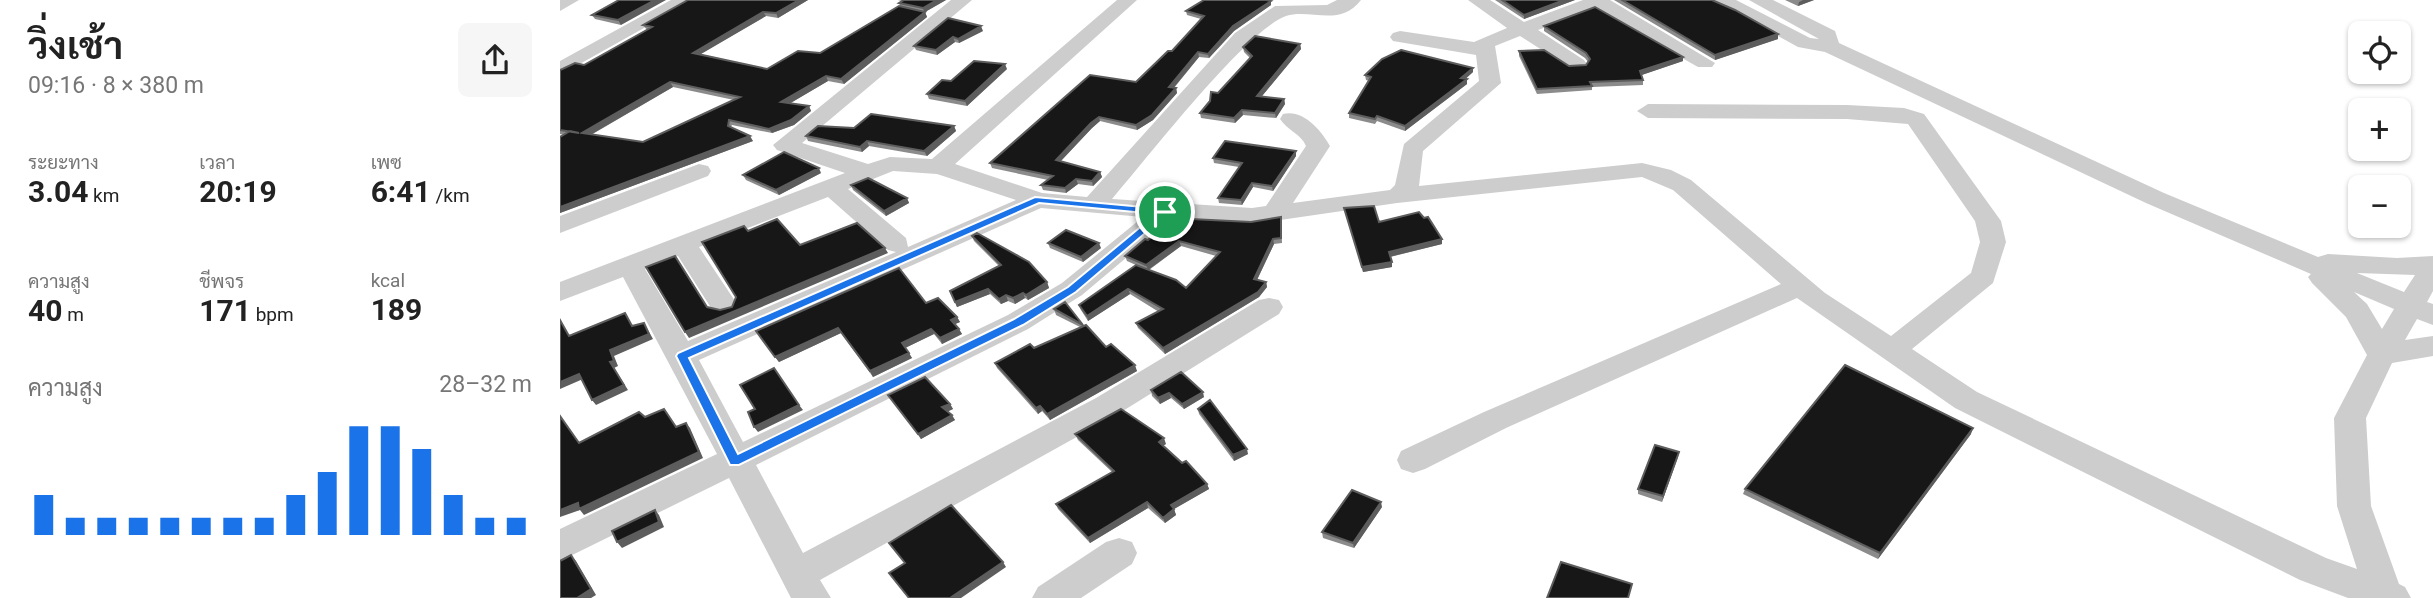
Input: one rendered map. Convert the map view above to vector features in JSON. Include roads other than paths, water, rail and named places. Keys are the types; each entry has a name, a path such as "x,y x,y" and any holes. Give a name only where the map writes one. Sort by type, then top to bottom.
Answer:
{"street":[{"path":"560,5 570,0"},
{"path":"564,64 685,0"},
{"path":"867,172 785,145 963,0"},
{"path":"938,167 1128,0"},
{"path":"1093,206 1242,37 1282,10 1330,11 1352,0"},
{"path":"1477,0 1577,64"},
{"path":"1722,0 1805,43 1830,46 2155,198 2421,310"},
{"path":"1758,0 1828,35 1830,46"},
{"path":"1397,196 1407,187 1412,149 1490,83 1484,43 1597,1 1705,64"},
{"path":"1400,37 1485,50"},
{"path":"1648,111 1847,112 1904,115 1916,119 1987,221 1993,242 1983,277 1892,350"},
{"path":"1274,213 1318,146 1313,136 1291,119"},
{"path":"560,292 890,164 938,167 992,182 1038,200 1165,212 1252,216 1397,196 1642,170 1682,184 1801,286 1966,400 2313,569 2387,597"},
{"path":"560,225 699,171"},
{"path":"830,186 897,244"},
{"path":"682,356 1038,200"},
{"path":"560,545 1018,322 1072,289 1165,212"},
{"path":"683,243 723,304"},
{"path":"2298,258 2360,265 2433,266 2421,310 2381,354 2350,418 2354,506 2387,597"},
{"path":"2298,258 2347,299 2371,332 2381,354"},
{"path":"629,264 682,356 735,461 804,586 1269,307"},
{"path":"1413,460 1495,420 1801,286"},
{"path":"2381,354 2433,346"},
{"path":"1051,598 1119,553"}]}
